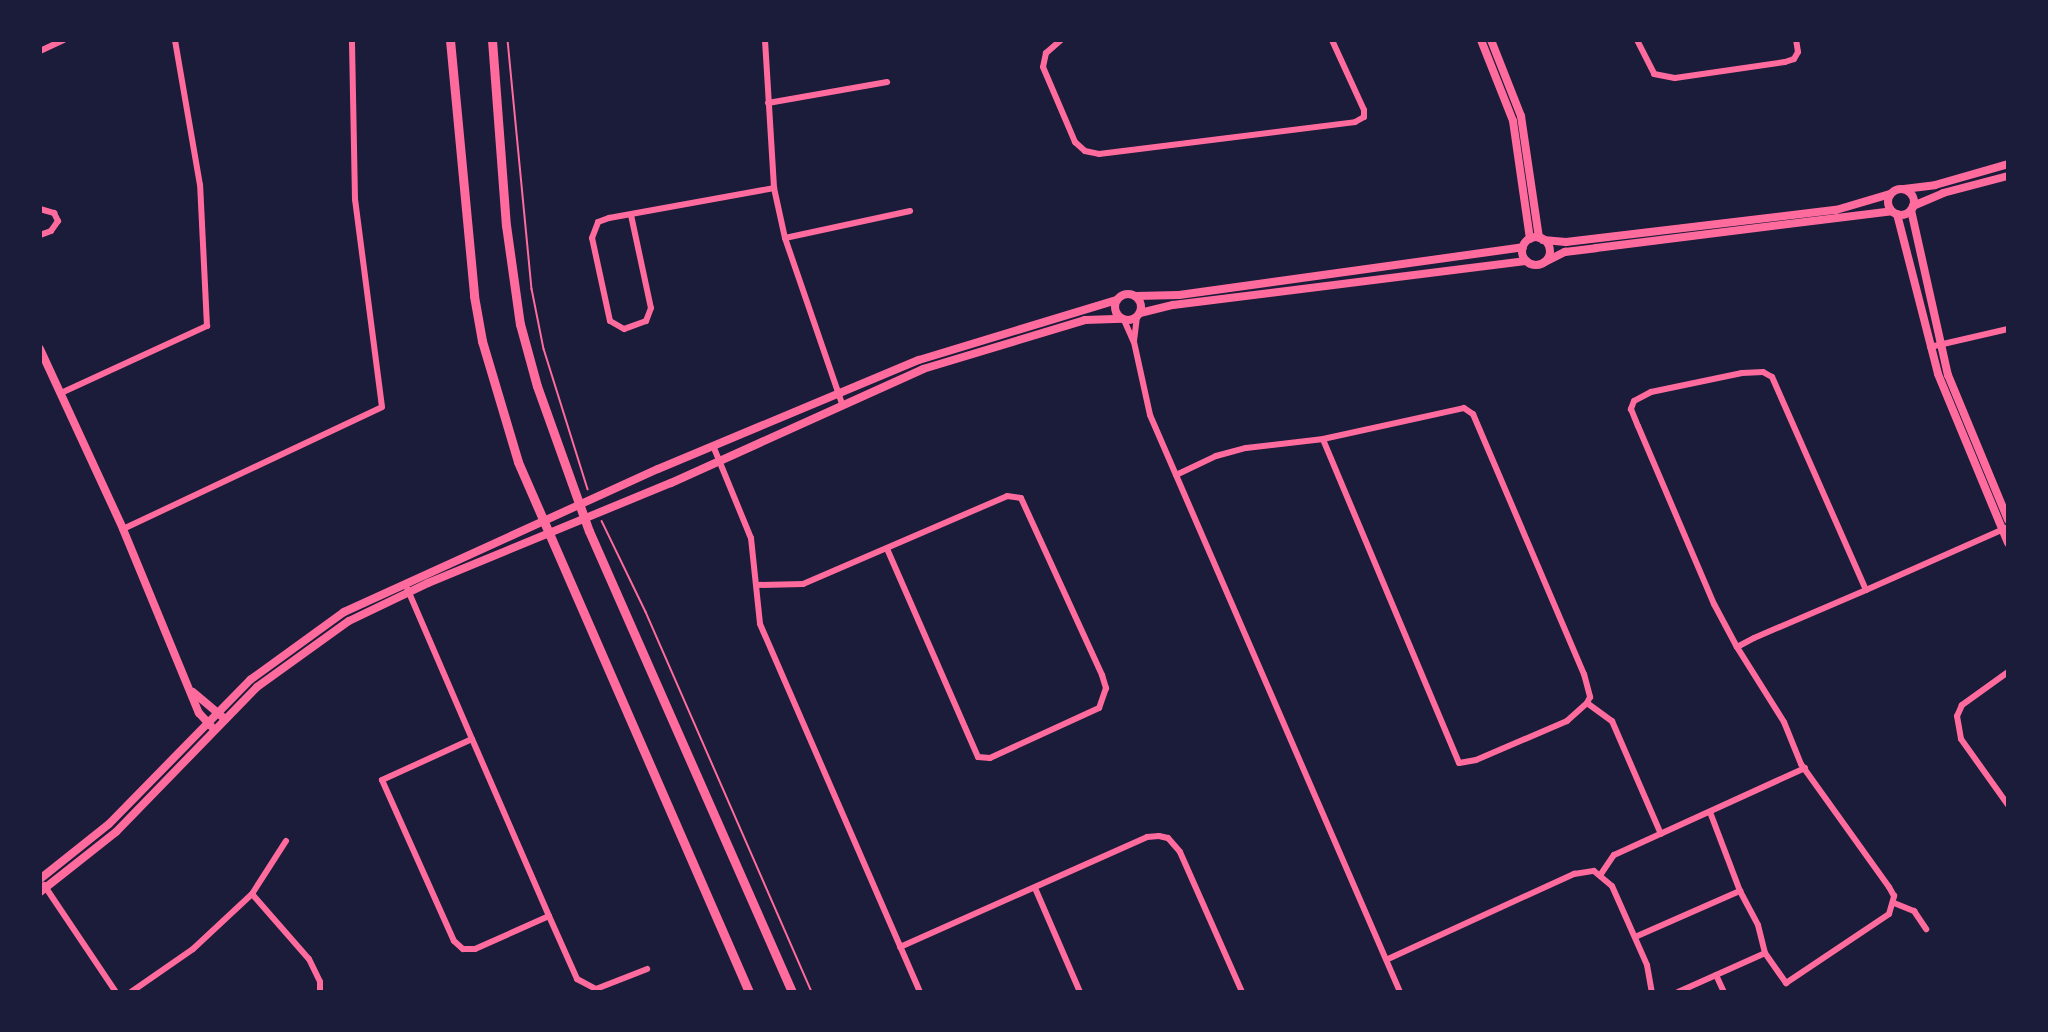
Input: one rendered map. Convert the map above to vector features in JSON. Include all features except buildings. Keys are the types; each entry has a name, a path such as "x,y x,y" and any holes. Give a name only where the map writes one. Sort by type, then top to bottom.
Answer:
{"main road":[{"path":"450,40 459,154 482,341 518,462 542,523 749,992"},
{"path":"492,40 500,168 520,324 554,440 584,518 792,992"},
{"path":"40,879 109,824 218,712 283,652 344,612 405,582 542,523 658,469 714,448 950,348 1117,300 1127,293 1136,296 1179,295 1522,247 1537,239 1566,242 1836,210 1904,189 1935,185 2007,164"},
{"path":"43,890 116,832 225,719 289,660 349,621 409,592 671,483 842,404 961,355 1085,320 1123,320 1173,305 1526,261 1543,263 1575,251 1894,213 1912,208 1943,193 2007,176"},
{"path":"1904,189 1913,197 1912,208"},
{"path":"1890,194 1888,203 1894,213"},
{"path":"1537,239 1550,251 1543,263"},
{"path":"1522,247 1526,261"},
{"path":"1136,296 1141,304 1139,315"},
{"path":"1117,300 1115,309 1123,320"}],"street":[{"path":"40,51 64,40"},
{"path":"61,393 207,326 200,185 175,40"},
{"path":"123,529 382,407 355,199 352,40"},
{"path":"765,40 774,188 785,238 842,404"},
{"path":"1061,40 1046,53 1043,67 1075,142 1085,151 1099,154 1355,122 1364,117 1364,110 1332,40"},
{"path":"1481,40 1510,109 1537,239"},
{"path":"1491,40 1521,116 1537,239"},
{"path":"1637,40 1654,74 1675,78 1785,63 1798,52 1796,40"},
{"path":"768,103 887,82"},
{"path":"631,215 651,308 646,321 624,329 609,321 592,238 598,222 631,215 774,188"},
{"path":"1912,208 1940,345 1953,388 2007,520"},
{"path":"40,209 54,213 58,221 51,231 40,236"},
{"path":"785,238 910,211"},
{"path":"1894,213 1930,347 1950,411 2004,529 2007,543"},
{"path":"1134,342 1139,315"},
{"path":"1123,320 1134,342 1144,398 1388,959 1400,992"},
{"path":"1930,347 2007,329"},
{"path":"40,349 123,529 192,691 199,713 215,730"},
{"path":"1786,983 1889,914 1894,903 1889,887 1805,768 1784,722 1737,647 1714,604 1631,409 1639,397 1748,372 1772,377 1866,590"},
{"path":"1176,475 1236,451 1323,439 1464,408 1473,414 1584,674 1590,697 1587,703 1568,721 1476,760 1459,764 1323,439"},
{"path":"714,448 751,538 757,585 757,611 766,639 920,992"},
{"path":"757,585 803,584 1007,496 1021,498 1102,675 1106,688 1099,708 990,758 978,757 887,549"},
{"path":"1737,647 2004,529"},
{"path":"405,582 471,739 577,979 596,989 647,969"},
{"path":"2007,672 1962,705 1956,716 1961,739 2007,806"},
{"path":"192,691 225,719"},
{"path":"1587,703 1612,721 1661,834"},
{"path":"471,739 382,780 387,795 454,941 463,949 475,949 549,916"},
{"path":"1600,874 1614,855 1805,768"},
{"path":"1710,812 1740,891 1758,924 1765,952 1786,983 1786,992"},
{"path":"900,947 1147,837 1168,838 1180,852 1242,992"},
{"path":"131,992 193,949 252,894 286,841"},
{"path":"1388,959 1574,874 1586,871 1600,874 1612,886 1653,980 1652,992"},
{"path":"40,879 43,890 116,992"},
{"path":"1035,888 1080,992"},
{"path":"1635,937 1740,891"},
{"path":"252,894 309,959 320,982 320,992"},
{"path":"1894,903 1914,911 1926,929"},
{"path":"1678,992 1765,952"},
{"path":"1716,975 1724,992"}],"path":[{"path":"508,40 532,289 556,391 592,500"},
{"path":"597,512 651,623 812,992"}]}
